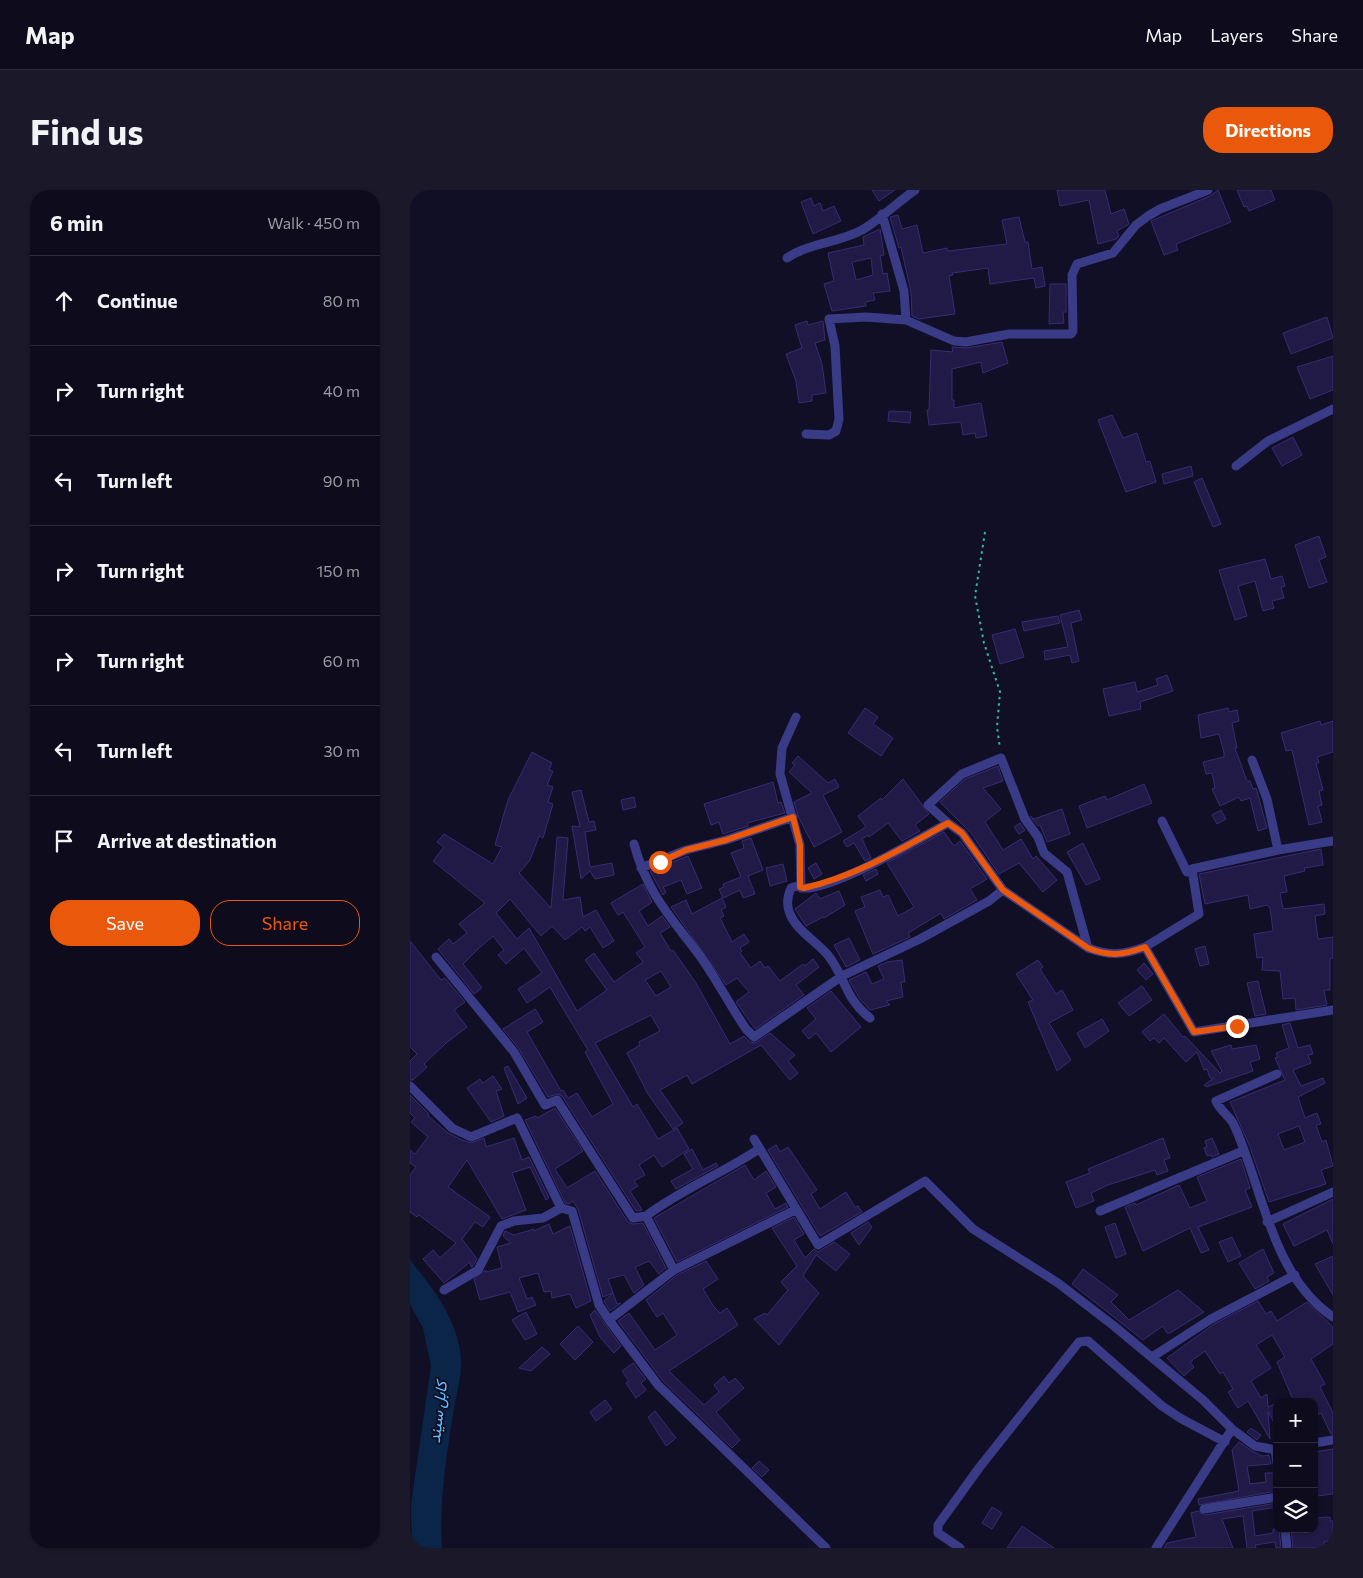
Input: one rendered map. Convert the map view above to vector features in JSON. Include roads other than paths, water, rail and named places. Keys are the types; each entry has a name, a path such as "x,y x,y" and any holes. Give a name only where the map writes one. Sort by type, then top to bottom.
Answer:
{"street":[{"path":"787,258 801,249 820,246 863,229 915,190"},
{"path":"806,434 829,435 836,430 839,419 835,346 829,319 866,317 906,320 954,341 966,342 1009,334 1071,334 1073,331 1072,274 1077,264 1113,253 1136,225 1148,216 1160,209 1208,190"},
{"path":"882,214 904,291 906,320"},
{"path":"1236,466 1268,441 1333,409"},
{"path":"796,717 782,748 780,774 800,845 800,885"},
{"path":"1088,948 1067,872 1044,853 1038,837 1025,819 1001,758 962,774 928,805 962,833 1003,890 1088,948 1102,953 1125,954 1145,947 1199,914 1192,869"},
{"path":"1252,760 1267,799 1278,850"},
{"path":"640,868 686,850 726,840 793,817"},
{"path":"1162,821 1187,872 1192,869 1278,850 1333,841"},
{"path":"870,1018 861,1011 849,996 842,976 827,954 790,916 786,904 788,895 791,888 800,885 804,888 833,881 879,860 948,823"},
{"path":"634,844 640,868 650,889 675,926 697,952 751,1036 759,1036 789,1011 842,976 920,939 988,901 1003,890"},
{"path":"1145,947 1194,1032 1333,1010"},
{"path":"436,957 514,1052 545,1105 558,1100 633,1218 646,1216 684,1190 735,1165 760,1149"},
{"path":"1277,1074 1216,1101 1234,1124 1263,1203 1267,1222 1295,1275 1309,1294 1333,1317"},
{"path":"410,1086 452,1128 471,1137 517,1118 561,1208"},
{"path":"754,1139 795,1210 818,1245 925,1181 973,1229 1058,1283 1152,1357 1203,1400 1232,1429 1255,1446 1273,1449"},
{"path":"1100,1211 1243,1151"},
{"path":"1267,1222 1333,1192"},
{"path":"444,1290 478,1270 501,1226 514,1221 543,1218 561,1208 572,1211 599,1305 609,1320 658,1385 826,1548"},
{"path":"609,1320 674,1270 795,1210"},
{"path":"646,1216 674,1270"},
{"path":"1152,1357 1211,1319 1295,1275"},
{"path":"960,1548 938,1533 938,1525 980,1468 1079,1342 1088,1340 1162,1406 1224,1442"},
{"path":"1156,1548 1232,1429"},
{"path":"1318,1442 1333,1440"},
{"path":"1204,1509 1273,1498"},
{"path":"1285,1533 1287,1548"}],"water":[{"name":"کابل سيند","path":"410,1260 434,1291 447,1313 457,1337 461,1358 444,1481 441,1514 442,1548 412,1548 411,1504 431,1366 423,1328 410,1304"}]}
